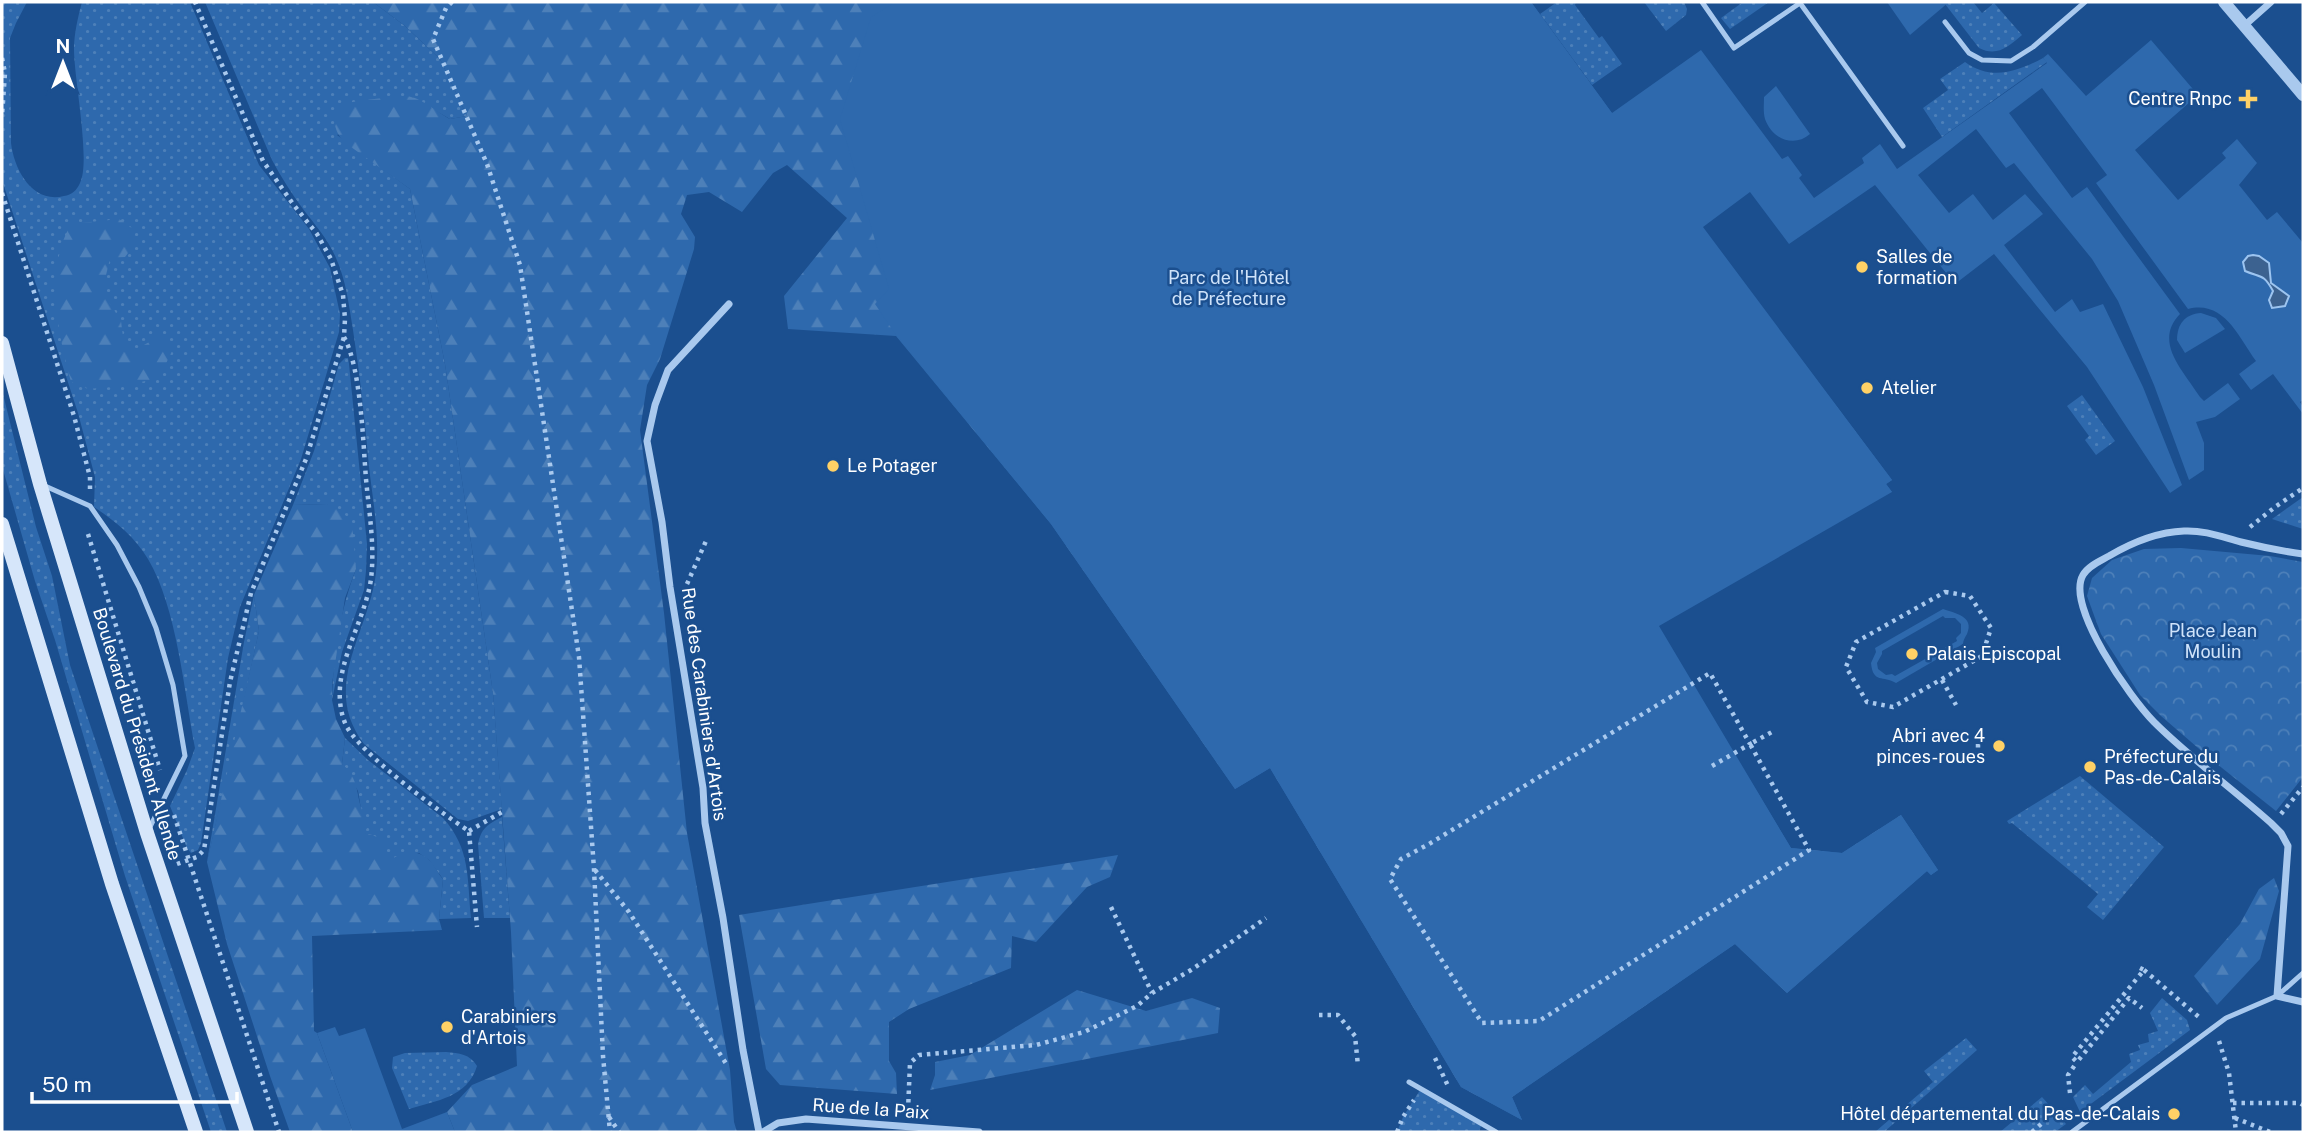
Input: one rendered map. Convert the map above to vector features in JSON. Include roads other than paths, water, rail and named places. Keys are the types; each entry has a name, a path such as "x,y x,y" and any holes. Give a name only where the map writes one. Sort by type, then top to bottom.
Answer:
{"main road":[{"name":"Boulevard du Président Allende","path":"2,343 40,484 147,834 247,1132"},
{"path":"2,524 112,884 195,1132"}],"street":[{"path":"2224,2 2303,95"},
{"path":"2244,26 2271,2"},
{"name":"Rue des Carabiniers d'Artois","path":"729,303 668,370 655,405 647,441 703,788 705,823 743,1050 761,1132"},
{"path":"2303,554 2209,533 2166,533 2120,549 2087,570 2079,593 2097,641 2149,717 2272,822 2288,846 2277,996 2303,1002"},
{"name":"Rue de la Paix","path":"761,1132 778,1123 806,1119 979,1132"}],"lane":[{"path":"1702,2 1734,48 1800,3 1903,146"},
{"path":"1945,22 1969,53 1982,60 2011,61 2033,47 2085,2"},
{"path":"40,484 90,506 117,545 156,628 173,685 184,756 147,834"},
{"path":"2072,1132 2226,1018 2277,996 2303,973"},
{"path":"1409,1082 1422,1087 1496,1132"}],"place":[{"name":"Centre Rnpc","path":"2248,99"},
{"name":"Salles de formation","path":"1862,267"},
{"name":"Atelier","path":"1867,388"},
{"name":"Le Potager","path":"833,466"},
{"name":"Palais Episcopal","path":"1912,654"},
{"name":"Abri avec 4 pinces-roues","path":"1999,746"},
{"name":"Préfecture du Pas-de-Calais","path":"2090,767"},
{"name":"Carabiniers d'Artois","path":"447,1027"},
{"name":"Hôtel départemental du Pas-de-Calais","path":"2174,1114"}],"park label":[{"name":"Parc de l'Hôtel de Préfecture","path":"1229,288"},
{"name":"Place Jean Moulin","path":"2213,641"}]}
